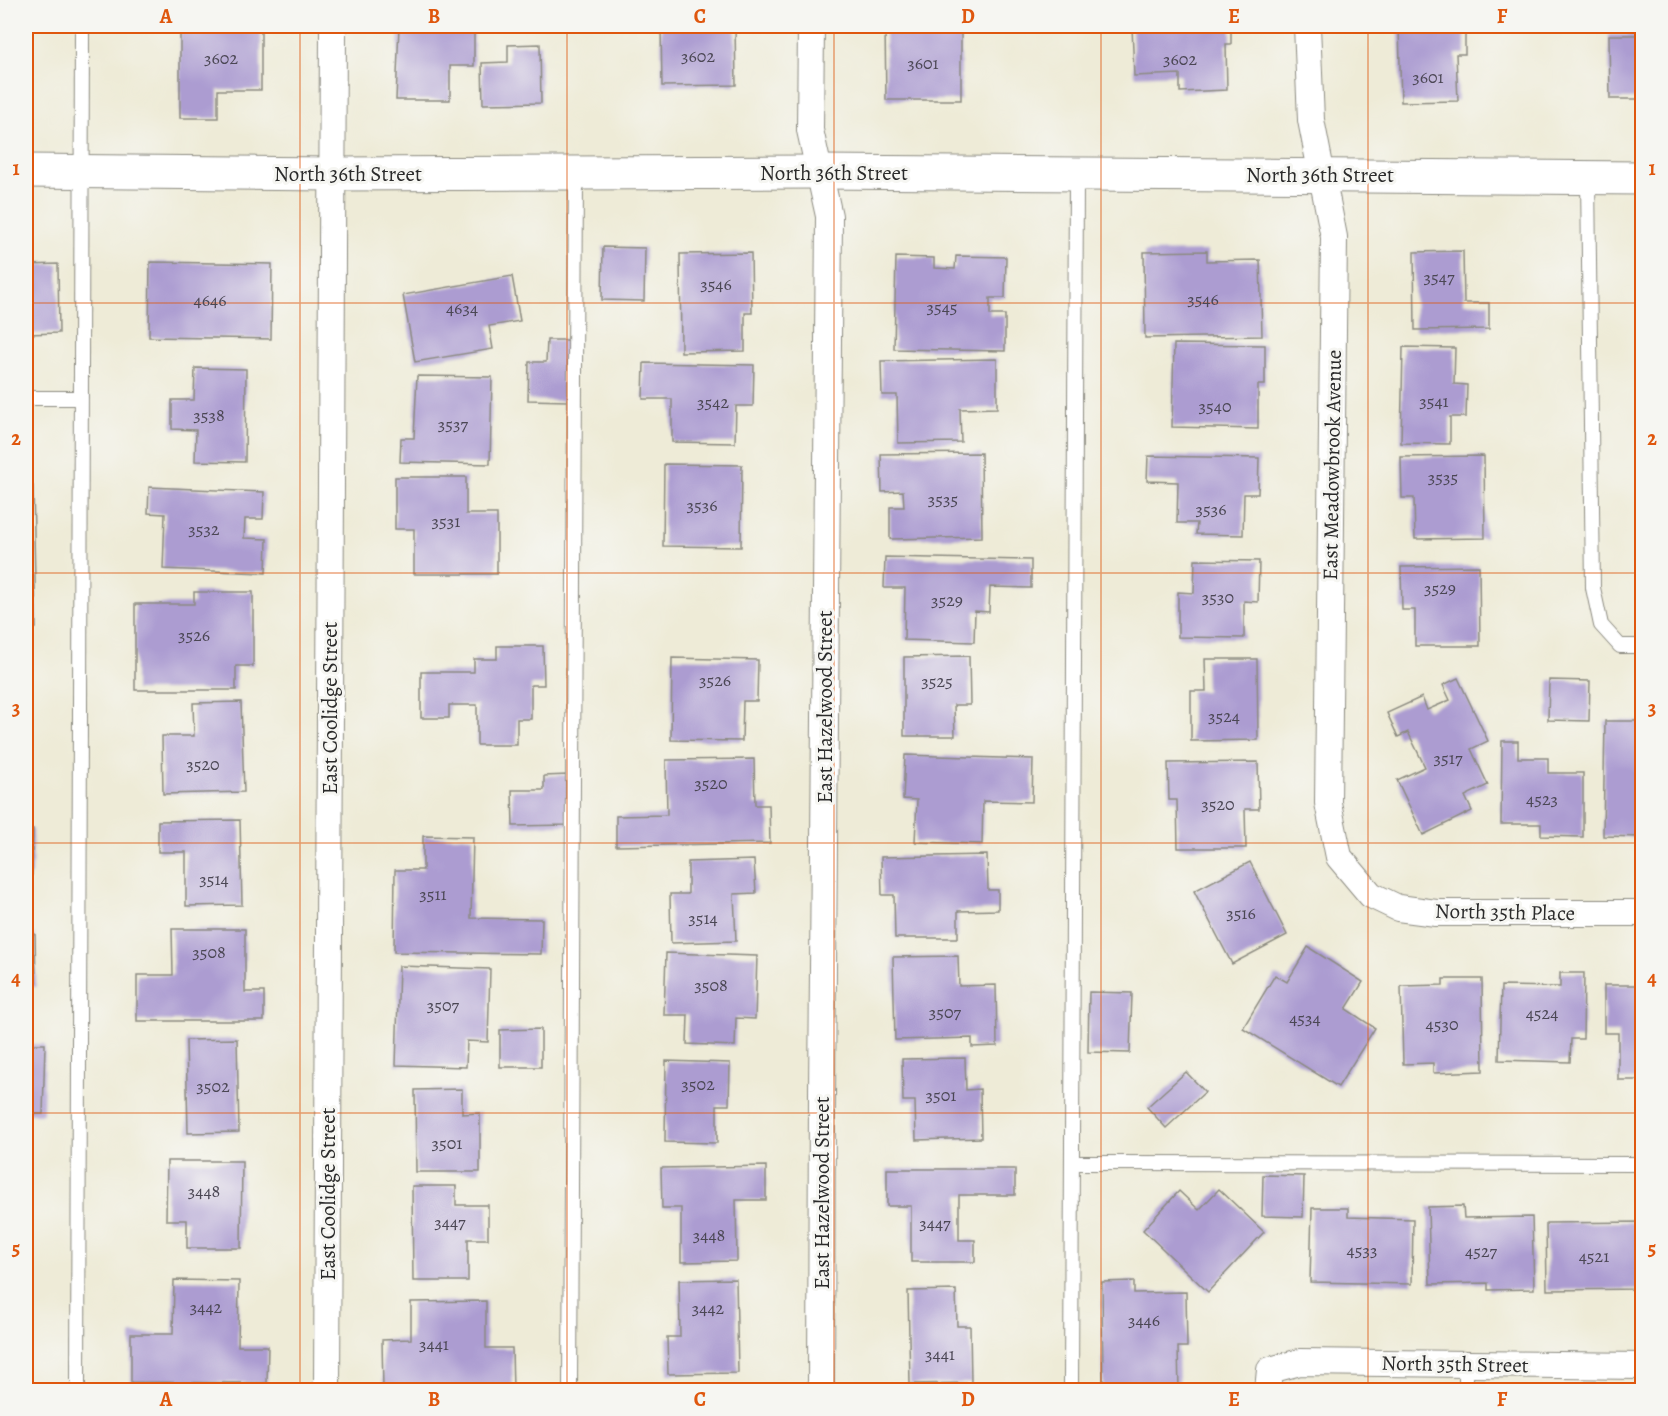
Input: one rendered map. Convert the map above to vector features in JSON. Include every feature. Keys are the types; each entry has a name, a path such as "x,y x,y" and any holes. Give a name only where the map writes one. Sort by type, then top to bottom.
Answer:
{"main road":[{"name":"North 36th Street","path":"26,171 333,174 819,172 1642,178"}],"street":[{"name":"East Coolidge Street","path":"327,1390 333,26"},
{"name":"East Hazelwood Street","path":"811,26 810,130 829,216 821,1390"},
{"name":"East Meadowbrook Avenue","path":"1307,26 1311,120 1334,237 1328,803 1339,858 1371,895"},
{"name":"North 35th Place","path":"1371,895 1398,908 1436,913 1642,913"},
{"name":"North 35th Street","path":"1269,1380 1300,1362 1642,1366"}],"lane":[{"path":"78,1390 82,26"},
{"path":"570,1390 576,173"},
{"path":"1071,1390 1076,174"},
{"path":"1588,178 1593,588 1601,625 1620,646 1642,646"},
{"path":"26,398 80,398"},
{"path":"1073,1162 1642,1164"},
{"path":"1466,1364 1466,1390"}],"building":[{"path":"180,26 261,26 261,90 218,90 218,118 180,118"},
{"path":"399,26 474,28 474,66 450,66 450,100 396,100"},
{"path":"735,26 736,85 662,86 661,27"},
{"path":"885,26 961,26 961,100 886,100"},
{"path":"1132,26 1231,26 1231,44 1226,44 1227,90 1180,92 1180,74 1134,76"},
{"path":"1399,26 1465,26 1465,54 1456,54 1458,101 1401,102"},
{"path":"1609,35 1642,35 1642,99 1610,99"},
{"path":"540,44 541,103 483,104 482,63 508,62 508,45"},
{"path":"603,247 645,248 644,301 602,300"},
{"path":"1207,251 1207,261 1260,260 1262,336 1145,338 1144,252"},
{"path":"1463,251 1464,303 1489,303 1489,329 1415,330 1414,252"},
{"path":"751,253 752,313 745,313 745,351 681,352 680,254"},
{"path":"956,256 1006,257 1005,298 990,298 990,315 1005,315 1005,351 894,349 896,257 934,258 934,268 955,269"},
{"path":"150,262 272,264 271,339 149,337"},
{"path":"58,264 59,333 26,334 26,265"},
{"path":"512,276 520,321 489,326 493,349 415,362 403,295"},
{"path":"547,340 570,340 568,401 528,400 529,362 546,362"},
{"path":"1174,344 1265,345 1265,385 1258,385 1258,429 1172,427"},
{"path":"1403,347 1455,348 1454,384 1467,385 1466,417 1450,417 1450,444 1401,443"},
{"path":"997,359 997,408 960,409 961,442 898,443 897,395 882,395 881,361"},
{"path":"644,363 754,365 753,406 736,406 735,443 672,442 672,399 643,399"},
{"path":"195,368 246,369 245,462 195,461 196,430 172,429 172,400 194,400"},
{"path":"417,376 492,377 490,464 400,462 401,438 414,438"},
{"path":"981,453 982,537 890,539 890,507 904,507 903,491 882,492 881,454"},
{"path":"1148,456 1259,458 1258,494 1244,494 1243,535 1196,534 1197,523 1177,523 1178,482 1147,481"},
{"path":"1484,456 1485,538 1415,539 1414,498 1402,498 1401,457"},
{"path":"664,464 742,465 741,547 663,546"},
{"path":"395,477 466,477 466,514 497,514 497,574 414,574 414,529 395,529"},
{"path":"26,486 33,486 36,628 26,629"},
{"path":"149,487 264,492 263,519 245,519 244,538 267,539 266,573 163,569 165,514 148,513"},
{"path":"885,557 1031,560 1031,588 990,587 989,612 975,611 974,642 904,640 905,588 884,588"},
{"path":"1195,560 1259,561 1258,602 1244,601 1244,638 1178,637 1178,592 1194,593"},
{"path":"1479,566 1480,646 1415,646 1415,610 1402,610 1401,567"},
{"path":"194,592 253,592 253,666 236,666 236,690 135,690 135,604 194,604"},
{"path":"497,646 543,646 544,685 531,685 531,719 517,719 517,745 477,745 477,705 449,705 449,718 421,718 421,672 474,672 474,659 497,659"},
{"path":"969,656 970,705 954,705 955,736 904,736 904,657"},
{"path":"672,658 758,660 757,701 743,701 742,741 671,740"},
{"path":"1205,659 1257,659 1258,740 1191,741 1191,691 1206,691"},
{"path":"1458,678 1488,741 1471,749 1488,785 1465,796 1472,811 1423,835 1397,780 1425,767 1408,732 1398,737 1387,713 1422,697 1427,710 1450,700 1443,685"},
{"path":"1549,680 1590,681 1589,721 1548,720"},
{"path":"241,702 244,792 163,794 162,736 194,736 193,703"},
{"path":"1605,721 1642,721 1642,837 1603,836"},
{"path":"1502,741 1518,741 1518,758 1548,758 1548,773 1583,773 1583,837 1541,836 1541,824 1501,824"},
{"path":"905,755 1033,759 1032,802 983,801 982,844 915,842 917,800 903,799"},
{"path":"754,759 755,805 769,805 770,843 616,846 616,816 667,815 666,760"},
{"path":"1258,762 1259,809 1245,809 1246,848 1178,848 1177,800 1169,800 1168,763"},
{"path":"568,775 568,825 513,826 512,790 544,790 544,776"},
{"path":"240,820 242,905 186,906 186,852 158,852 158,821"},
{"path":"26,829 33,829 32,875 26,875"},
{"path":"423,836 473,837 471,918 542,919 541,954 394,952 395,870 423,870"},
{"path":"987,855 988,890 998,890 998,910 958,911 958,938 895,938 894,895 882,895 881,857"},
{"path":"754,860 756,893 734,894 736,941 671,943 670,894 688,894 688,862"},
{"path":"1250,862 1287,935 1232,964 1194,891"},
{"path":"172,929 245,929 245,992 264,992 264,1021 137,1021 137,975 173,975"},
{"path":"26,934 35,934 36,987 26,987"},
{"path":"1308,947 1363,982 1346,1009 1375,1028 1338,1087 1243,1028 1275,975 1287,982"},
{"path":"666,953 757,956 755,1019 736,1018 735,1046 687,1044 688,1015 664,1015"},
{"path":"958,956 959,986 996,985 997,1046 972,1047 972,1038 895,1040 893,957"},
{"path":"399,966 490,969 488,1042 467,1041 466,1067 396,1065"},
{"path":"1560,973 1584,973 1583,1039 1571,1039 1570,1062 1499,1060 1501,986 1560,987"},
{"path":"1443,979 1482,979 1483,1071 1433,1073 1433,1063 1403,1064 1401,986 1443,985"},
{"path":"1604,985 1642,985 1642,1080 1618,1080 1618,1033 1604,1033"},
{"path":"1089,992 1132,993 1130,1053 1088,1052"},
{"path":"541,1029 541,1067 500,1067 500,1030"},
{"path":"237,1039 239,1132 188,1133 186,1040"},
{"path":"26,1044 45,1044 43,1114 26,1114"},
{"path":"965,1058 966,1090 980,1089 981,1138 916,1140 915,1101 903,1101 902,1059"},
{"path":"666,1061 730,1063 729,1105 717,1105 717,1143 665,1142"},
{"path":"1186,1072 1205,1092 1166,1128 1147,1107"},
{"path":"462,1089 462,1114 480,1113 480,1172 416,1172 415,1090"},
{"path":"167,1161 242,1161 241,1248 187,1248 187,1220 166,1220"},
{"path":"766,1166 766,1200 736,1200 737,1261 681,1262 681,1208 662,1208 661,1168"},
{"path":"887,1169 1015,1169 1015,1195 959,1195 959,1240 975,1240 975,1262 911,1262 911,1206 887,1206"},
{"path":"1263,1175 1304,1176 1303,1217 1262,1216"},
{"path":"412,1186 456,1186 456,1205 488,1205 488,1239 468,1239 468,1281 413,1281"},
{"path":"1219,1189 1264,1232 1208,1292 1143,1230 1179,1191 1199,1210"},
{"path":"1463,1206 1464,1218 1532,1217 1534,1289 1488,1290 1488,1283 1430,1284 1428,1207"},
{"path":"1312,1208 1348,1208 1348,1217 1413,1219 1412,1284 1310,1282"},
{"path":"1642,1222 1642,1289 1547,1290 1546,1223"},
{"path":"736,1279 738,1373 668,1374 667,1337 680,1337 679,1280"},
{"path":"174,1280 239,1281 238,1346 268,1346 267,1383 131,1382 131,1334 173,1334"},
{"path":"1134,1281 1134,1293 1186,1292 1187,1347 1178,1347 1179,1390 1103,1390 1102,1282"},
{"path":"956,1290 957,1326 970,1326 971,1383 910,1384 908,1291"},
{"path":"486,1301 486,1348 512,1348 513,1390 383,1390 382,1340 411,1339 411,1302"}]}
